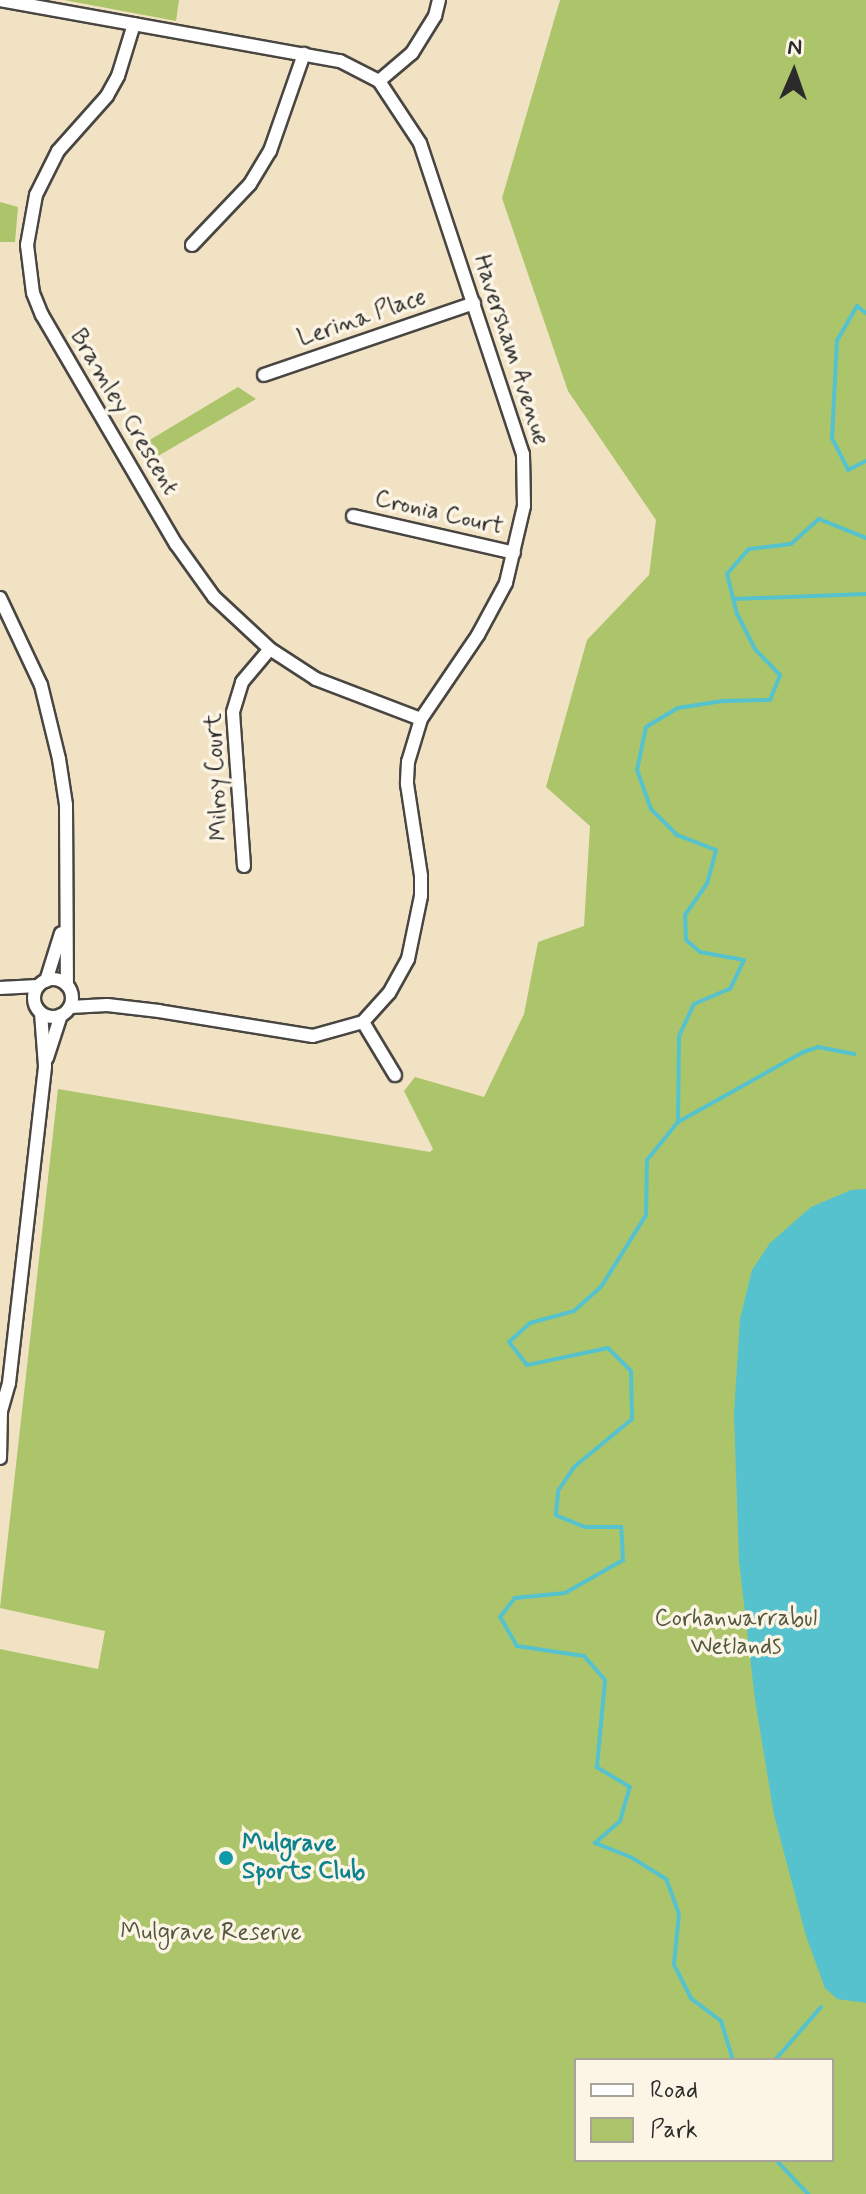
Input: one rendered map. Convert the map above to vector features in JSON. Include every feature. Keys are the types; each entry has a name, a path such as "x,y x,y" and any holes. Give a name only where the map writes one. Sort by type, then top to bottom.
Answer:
{"street":[{"name":"Haversham Avenue","path":"0,0 340,61 379,81 420,143 523,454 524,506 506,583 478,635 421,719 408,762 407,784 421,876 413,944 389,993 363,1022"},
{"path":"379,81 412,53 435,16 439,0"},
{"name":"Bramley Crescent","path":"134,24 118,76 107,96 58,151 36,195 27,245 33,293 42,315 194,571 214,597 270,649 316,679 421,719"},
{"path":"192,245 250,184 270,151 304,54"},
{"name":"Lerina Place","path":"264,375 474,303"},
{"name":"Cronia Court","path":"353,516 514,553"},
{"path":"0,598 41,685 59,759 67,817 64,922 69,988 66,1011 45,1066"},
{"name":"Milroy Court","path":"244,866 233,712 242,682 270,649"},
{"path":"0,1458 1,1411 9,1383 45,1066 38,1008 42,984 64,922"},
{"path":"1,988 57,980 107,1005 292,1035 334,1033 363,1022 395,1075"},
{"path":"1,988 51,1017 66,1011 107,1005"}],"green space":[{"path":"64,0 179,0 176,21"},
{"path":"560,0 866,0 866,2194 0,2194 0,1649 98,1669 105,1631 0,1608 58,1089 430,1152 433,1149 404,1091 415,1077 484,1097 524,1014 538,942 584,926 590,826 546,787 587,640 649,575 656,520 568,391 502,198"},
{"path":"0,202 18,207 15,242 0,242"},
{"path":"238,387 256,399 146,463 138,447"}],"water":[{"path":"866,1189 866,2003 837,1999 825,1988 806,1936 774,1815 755,1700 739,1561 734,1414 740,1319 752,1270 770,1243 811,1207 851,1190"}],"waterway":[{"path":"866,313 857,306 837,340 832,438 848,470 866,461"},
{"path":"732,2058 721,2021 691,1998 674,1964 679,1914 666,1879 633,1858 595,1843 620,1821 630,1787 597,1767 605,1680 584,1656 517,1646 500,1617 515,1598 565,1593 623,1560 621,1527 585,1527 556,1515 558,1491 574,1467 632,1419 631,1371 608,1348 527,1365 509,1342 530,1323 574,1311 601,1287 646,1215 647,1160 678,1122 679,1036 694,1004 730,989 744,960 700,952 686,940 685,915 707,884 716,850 677,835 651,809 637,770 646,727 678,708 722,701 770,700 780,675 755,649 737,614 727,574 749,549 791,544 819,519 866,538"},
{"path":"733,599 866,594"},
{"path":"678,1122 803,1052 818,1047 854,1054"},
{"path":"777,2058 821,2007"},
{"path":"778,2162 808,2194"}],"place":[{"name":"Mulgrave Sports Club","path":"226,1858"}],"park label":[{"name":"Corhanwarrabul Wetlands","path":"736,1633"},
{"name":"Mulgrave Reserve","path":"211,1933"}]}
